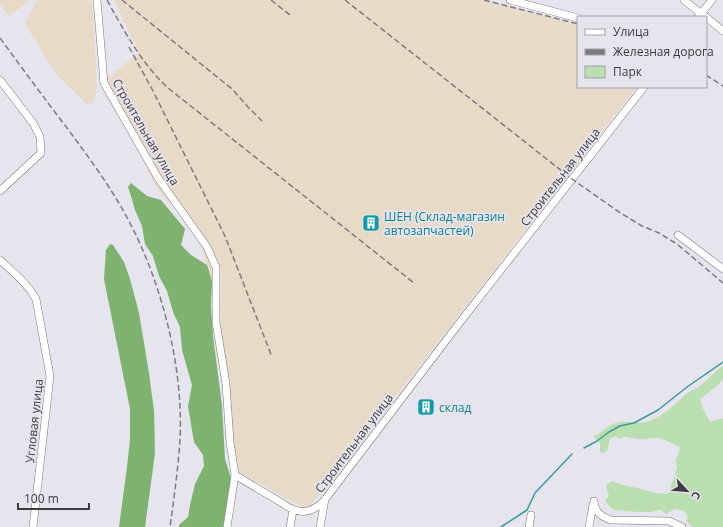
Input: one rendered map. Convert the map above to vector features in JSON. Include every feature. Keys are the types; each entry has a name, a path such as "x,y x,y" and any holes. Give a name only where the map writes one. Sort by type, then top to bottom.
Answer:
{"street":[{"name":"Строительная улица","path":"97,0 104,83 158,178 207,246 216,267 216,322 226,384 230,442 235,475 227,527"},
{"path":"510,0 577,18"},
{"path":"684,0 703,16 712,0"},
{"path":"707,19 723,31"},
{"path":"0,80 33,123 40,137 41,153 0,190"},
{"name":"Строительная улица","path":"293,510 313,510 325,499 457,325 643,88"},
{"path":"678,236 723,269"},
{"name":"Угловая улица","path":"0,260 31,290 36,299 50,376 33,527"},
{"path":"235,475 293,510 290,527"},
{"path":"320,527 325,499"},
{"path":"589,527 594,501 596,511 603,517 643,524 668,521 682,527"},
{"path":"529,527 531,515"}],"shaded area":[{"path":"0,0 30,0 9,16 0,4"},
{"path":"37,0 91,0 97,88 93,102 88,105 56,74 25,24"},
{"path":"114,0 484,0 577,25 577,88 636,88 307,510 233,468 221,331 199,235 157,189 106,80 139,52"}],"green space":[{"path":"131,183 147,196 161,200 185,229 181,245 191,255 207,265 212,281 211,306 213,336 222,406 225,459 231,478 223,527 179,527 179,525 188,517 195,484 204,466 203,455 194,442 188,406 192,385 182,350 180,327 173,312 167,291 159,276 153,256 145,244 142,226 128,187"},
{"path":"110,244 113,245 124,262 139,313 154,411 155,453 145,527 119,527 130,439 130,409 104,279 106,250"},
{"path":"723,366 723,379 718,385 700,399 703,409 710,422 723,418 723,527 693,527 686,521 688,518 685,511 675,509 666,514 661,510 639,512 614,510 605,500 609,496 606,486 612,481 652,492 668,494 677,468 676,460 680,447 660,438 639,439 626,437 619,439 615,436 610,439 607,451 603,453 600,452 600,443 593,436 599,434 609,426 616,423 646,422 652,420 668,410 686,394 700,386"}],"waterway":[{"path":"584,448 620,426 634,423 658,410 687,387 723,362"},
{"path":"501,527 527,510 535,493 572,454"}],"railway":[{"path":"107,0 142,58 168,88 414,283"},
{"path":"122,0 232,89 262,121"},
{"path":"271,0 290,15"},
{"path":"345,0 572,179 619,212 677,244 723,283"},
{"path":"484,0 577,24"},
{"path":"0,38 86,154 117,200 132,226 156,285 173,347 178,379 180,410 180,440 170,527"},
{"path":"129,47 152,89 225,236 272,357"},
{"path":"707,76 723,86"}],"place":[{"name":"ШЕН (Склад-магазин автозапчастей)","path":"371,223"},
{"name":"склад","path":"426,407"}]}
